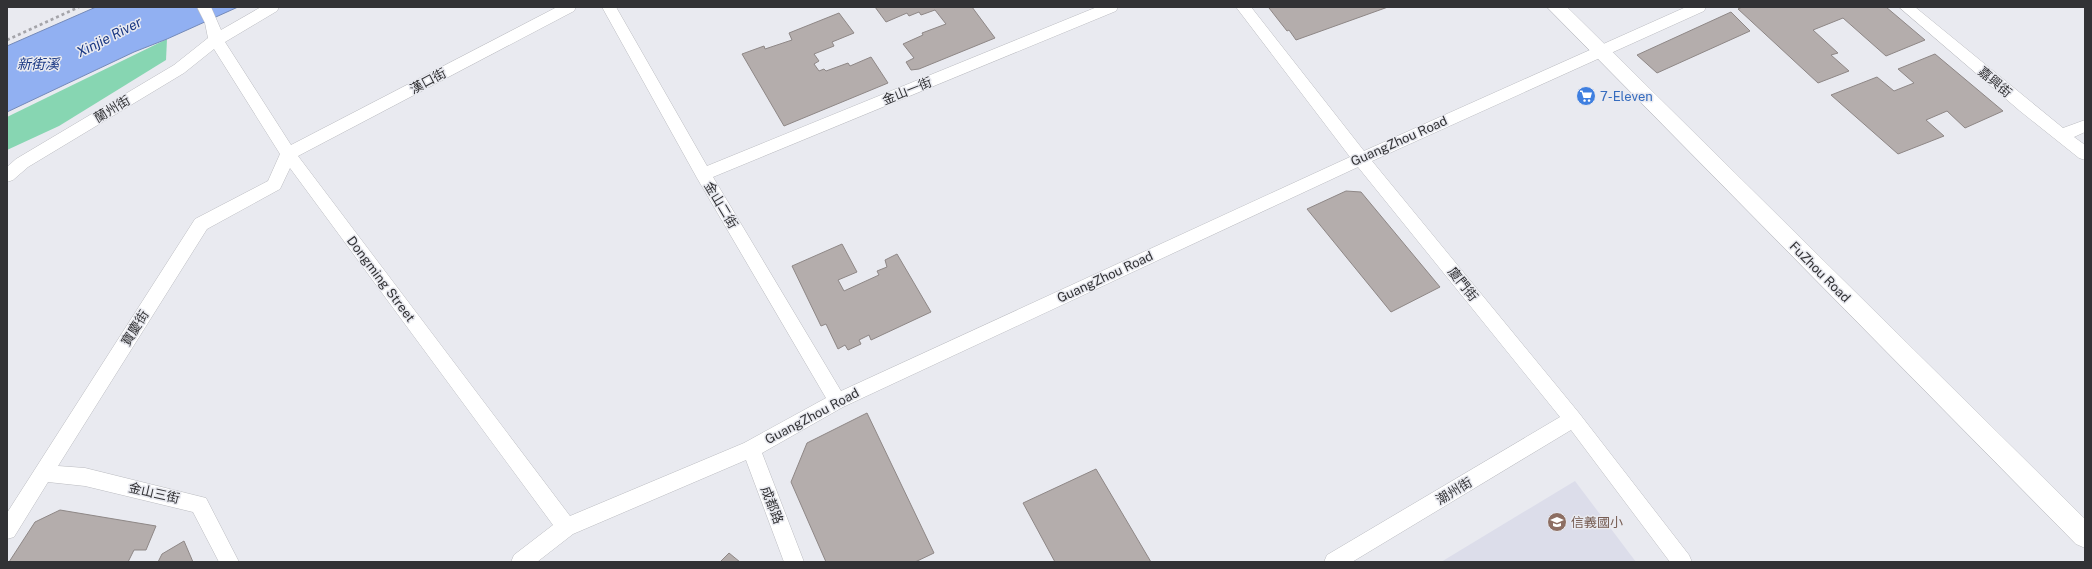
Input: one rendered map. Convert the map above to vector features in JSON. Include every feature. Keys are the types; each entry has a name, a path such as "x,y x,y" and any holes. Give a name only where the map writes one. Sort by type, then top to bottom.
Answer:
{"street":[{"name":"FuZhou Road","path":"1556,7 2085,536"}],"lane":[{"name":"Dongming Street","path":"204,7 212,23 216,40 288,154 566,527"},
{"name":"蘭州街","path":"7,176 22,163 179,69 216,40 272,7"},
{"name":"漢口街","path":"288,154 569,7"},
{"name":"金山二街","path":"609,7 703,174 837,401"},
{"name":"金山一街","path":"703,174 1111,7"},
{"name":"廈門街","path":"1244,7 1361,159 1573,419 1682,562"},
{"name":"GuangZhou Road","path":"521,562 566,527 750,449 837,401 1361,159 1699,7"},
{"name":"嘉興街","path":"1906,7 2025,107 2085,154"},
{"path":"2062,135 2085,126"},
{"name":"寶慶街","path":"7,530 201,224 274,185 288,154"},
{"path":"7,169 22,163"},
{"name":"潮州街","path":"1334,562 1573,419"},
{"name":"成都路","path":"750,449 794,562"},
{"name":"金山三街","path":"44,473 85,477 199,504 228,562"}],"path":[{"path":"7,40 79,7"}],"shaded area":[{"name":"信義國小","path":"1575,481 1636,562 1441,562"}],"green space":[{"path":"167,39 166,60 59,126 7,150 7,117"}],"water":[{"name":"新街溪","path":"96,7 238,7 134,52 7,112 7,46"}],"building":[{"path":"875,7 972,7 995,38 919,69 911,70 906,62 914,58 903,44 923,35 922,33 946,24 935,10 921,15 919,12 909,16 907,13 886,22"},
{"path":"1388,7 1296,40 1269,8"},
{"path":"1742,7 1886,7 1925,40 1886,56 1843,18 1813,30 1838,53 1831,55 1849,71 1818,83 1738,9"},
{"path":"1731,12 1750,31 1657,73 1637,55"},
{"path":"839,13 854,33 832,42 834,46 814,54 819,61 814,64 819,71 824,69 826,71 848,63 850,66 871,57 888,83 784,126 742,54 764,46 765,49 792,40 789,33"},
{"path":"1935,54 2003,111 1965,128 1947,111 1926,120 1944,136 1898,154 1831,95 1877,77 1894,91 1914,83 1898,69"},
{"path":"1346,191 1361,192 1440,287 1391,312 1307,209"},
{"path":"842,244 857,272 838,280 844,291 879,275 877,271 887,267 885,260 897,254 931,312 871,340 869,335 859,340 861,344 848,350 845,345 838,349 826,324 821,326 792,266"},
{"path":"867,413 934,553 915,562 826,562 791,482 807,443"},
{"path":"1096,469 1151,562 1055,562 1023,503"},
{"path":"60,510 156,526 146,550 134,550 128,562 9,562 35,522"},
{"path":"184,541 193,562 158,562 162,554"},
{"path":"729,553 740,562 720,562"}],"place":[{"name":"7-Eleven","path":"1586,96"},
{"name":"信義國小","path":"1557,522"}],"water label":[{"name":"Xinjie River","path":"109,37"}]}
